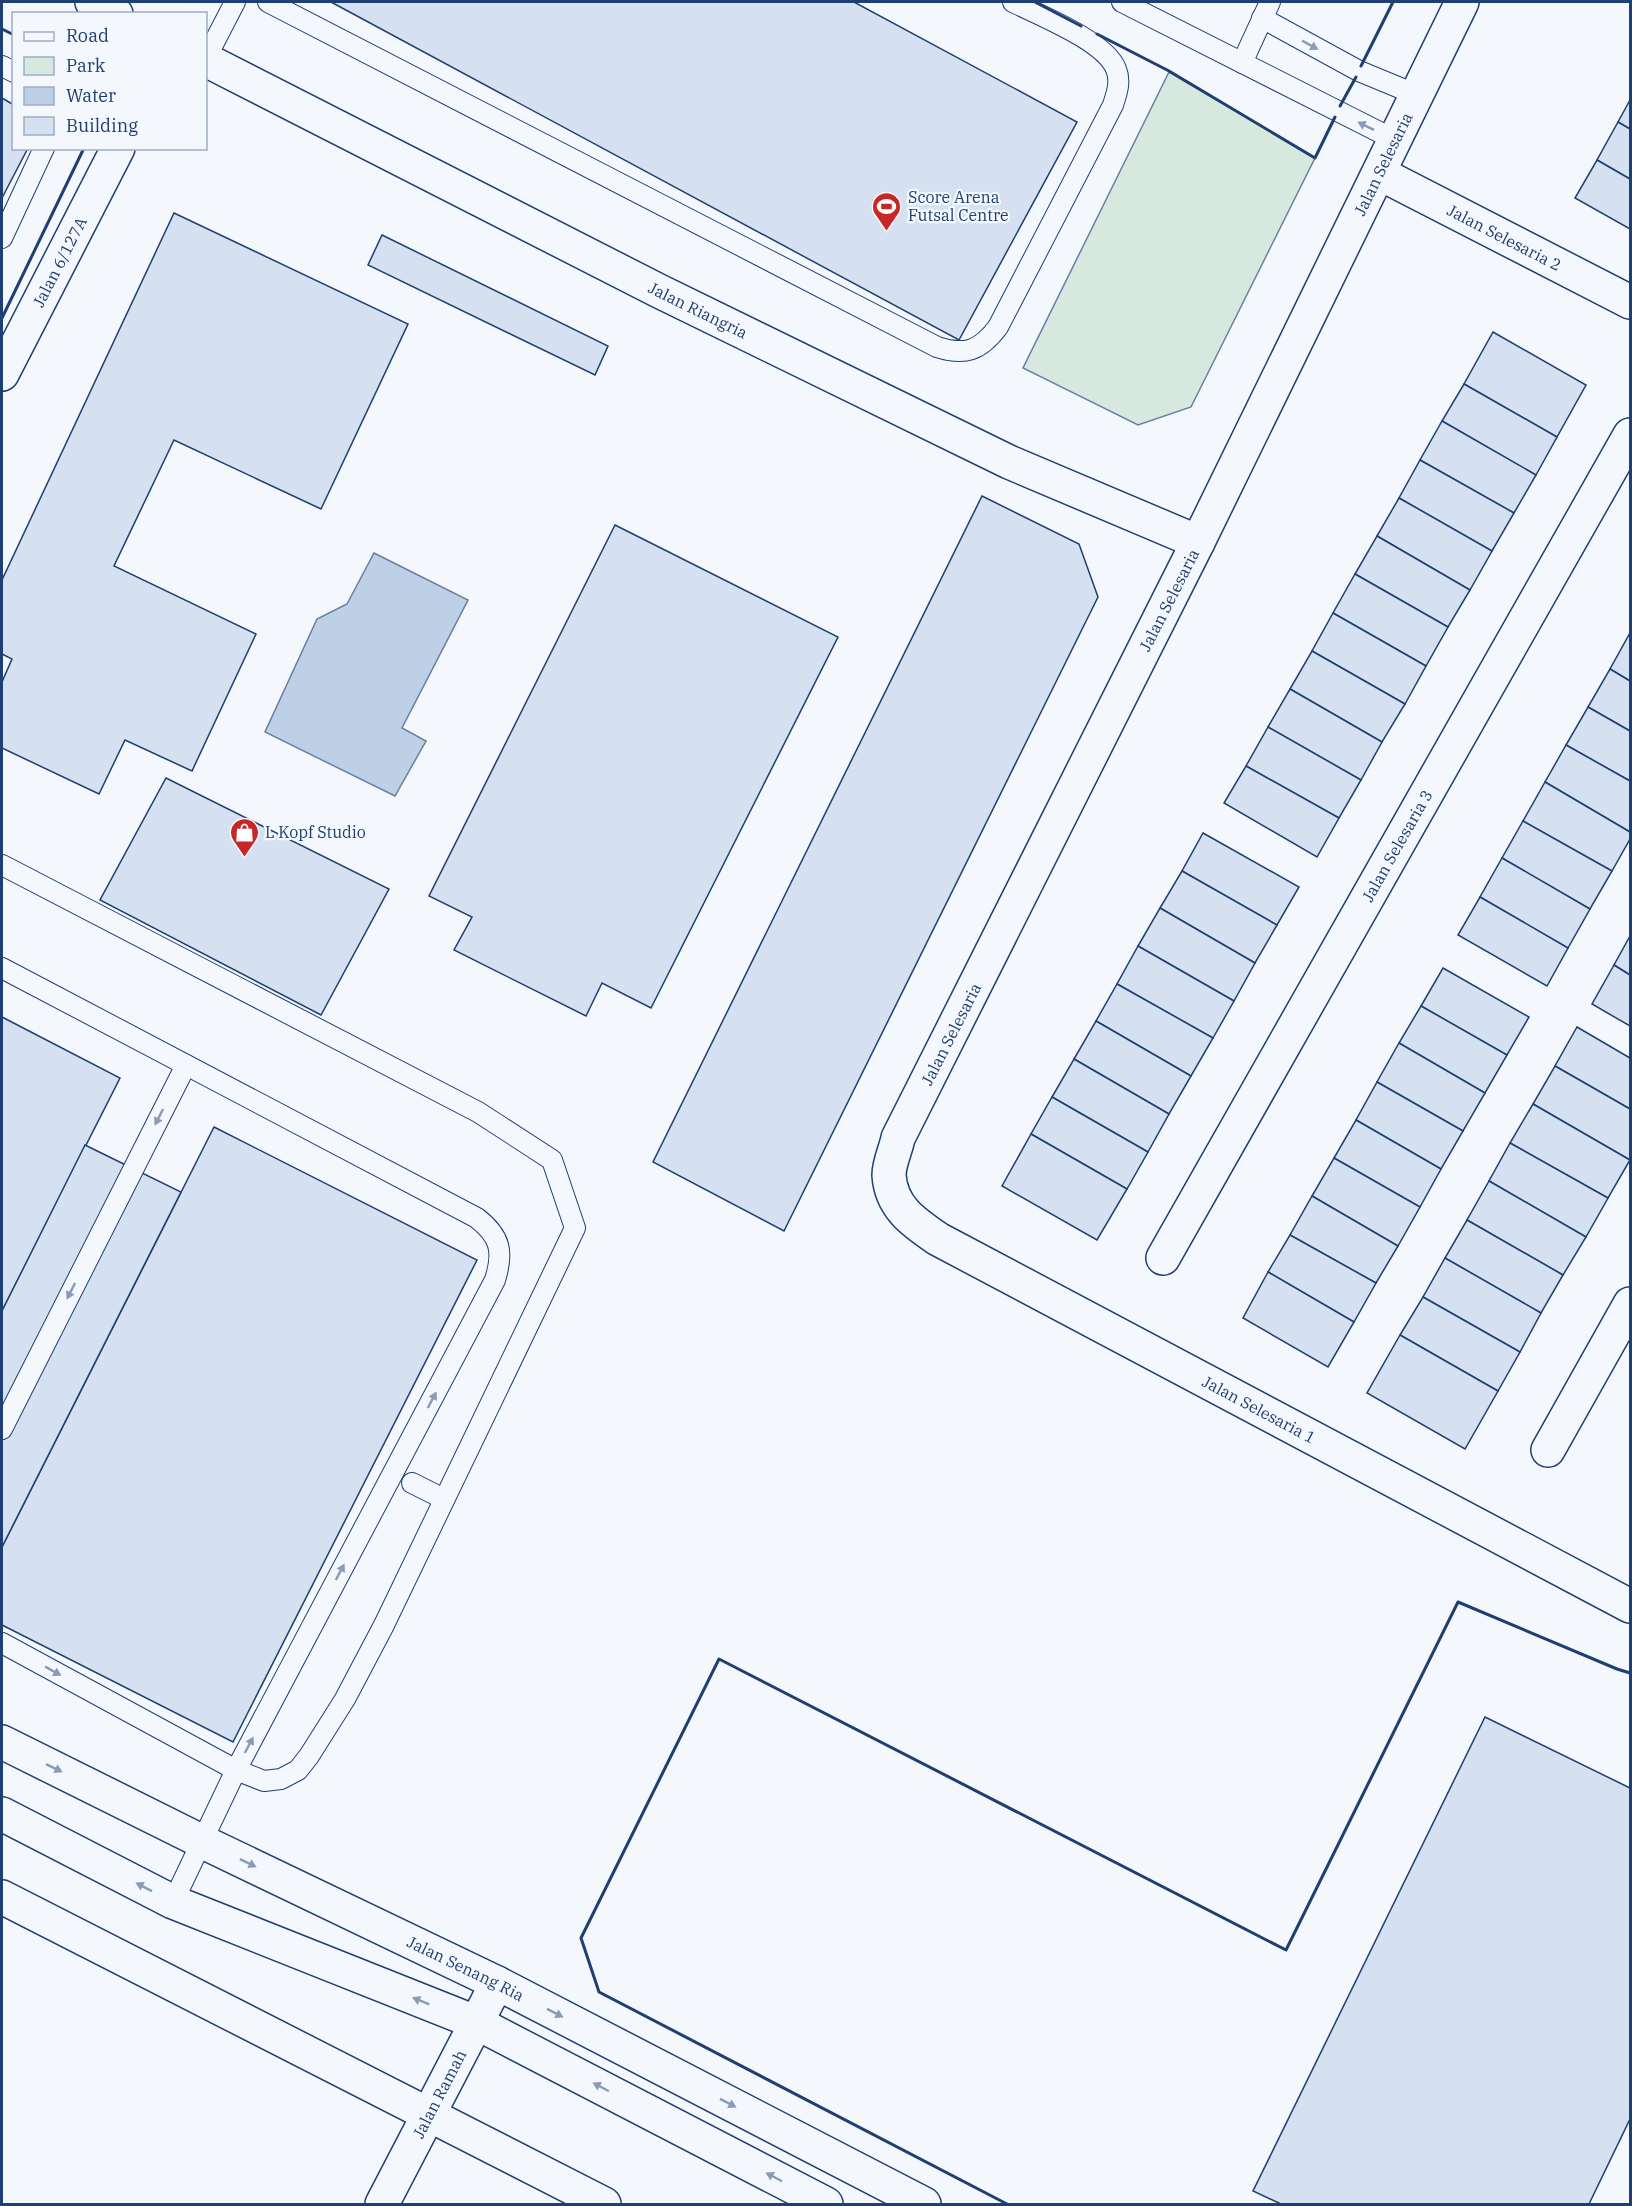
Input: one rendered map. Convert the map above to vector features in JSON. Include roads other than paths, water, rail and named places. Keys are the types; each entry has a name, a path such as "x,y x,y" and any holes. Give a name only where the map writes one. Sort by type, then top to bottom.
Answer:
{"street":[{"path":"92,2 112,12"},
{"name":"Jalan Selesaria","path":"894,1201 889,1173 898,1138 1198,542 1462,2"},
{"name":"Jalan Riangria","path":"207,60 658,291 1009,462 1198,542"},
{"name":"Jalan 6/127A","path":"2,374 117,150"},
{"name":"Jalan Selesaria 2","path":"1379,173 1630,302"},
{"name":"Jalan Selesaria 3","path":"1163,1258 1630,435"},
{"name":"Jalan Selesaria 1","path":"894,1201 914,1222 938,1239 1630,1606"},
{"path":"1548,1450 1630,1304"},
{"name":"Jalan Senang Ria","path":"2,1742 496,1983 924,2205"},
{"path":"2,1814 174,1902 475,2022 826,2205"},
{"path":"5,1906 604,2205"},
{"name":"Jalan Ramah","path":"382,2205 426,2115 496,1983"}],"lane":[{"path":"207,57 235,2"},
{"path":"268,2 937,347 954,353 972,350 987,342 998,327 1113,105 1119,88 1117,70 1108,54 1094,43 1014,2"},
{"path":"1122,2 1395,140"},
{"path":"1242,63 1266,10 1359,71 1417,95"},
{"path":"2,238 43,150"},
{"path":"2,865 478,1112 552,1160 575,1228 384,1625 345,1699 298,1770 281,1779 264,1780 236,1770 2,1643"},
{"path":"2,968 477,1218 490,1229 499,1245 500,1263 495,1280 236,1770 174,1902"},
{"path":"2,1429 186,1065"},
{"path":"412,1483 444,1499"}],"water":[{"path":"374,553 468,600 402,728 426,741 395,796 265,732 317,619 347,604"}],"place":[{"name":"Score Arena Futsal Centre","path":"887,232"},
{"name":"L Kopf Studio","path":"244,858"}]}
